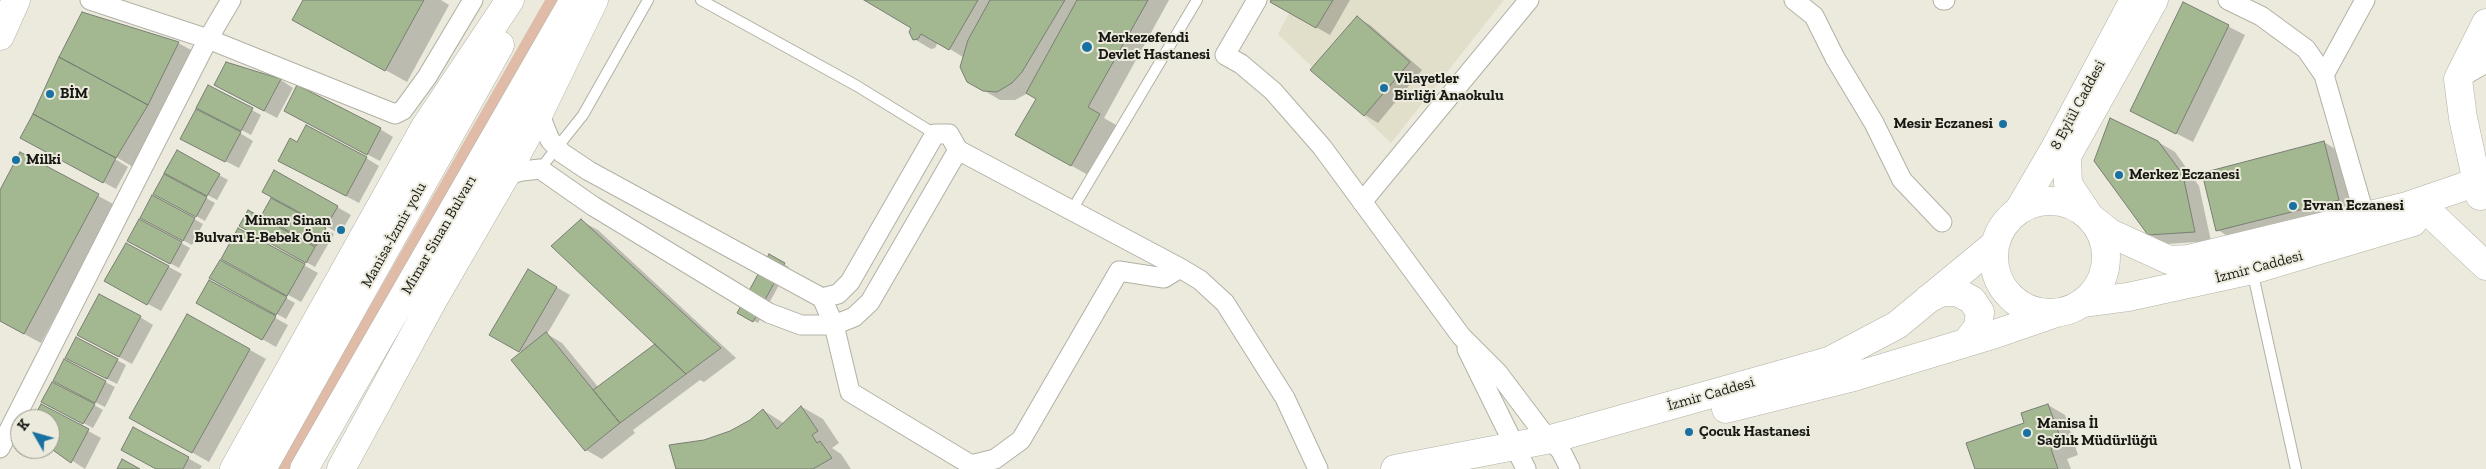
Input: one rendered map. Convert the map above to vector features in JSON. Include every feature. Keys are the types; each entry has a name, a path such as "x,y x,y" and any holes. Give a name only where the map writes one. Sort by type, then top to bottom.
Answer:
{"main road":[{"path":"0,36 16,0"},
{"path":"234,469 361,239 426,127 510,0"},
{"name":"Manisa-İzmir yolu","path":"262,469 525,0"},
{"name":"Mimar Sinan Bulvarı","path":"304,469 574,0"},
{"path":"341,469 433,300 539,113 594,0"},
{"name":"8 Eylül Caddesi","path":"2020,208 2055,148 2134,0"},
{"path":"2090,217 2069,203 2052,200 2035,202 2020,208 2008,218 1999,231 1994,246 1994,263 1998,280 2008,295 2022,306 2038,312 2056,313 2069,310 2082,303 2095,291 2103,275 2107,258 2104,240 2090,217 2068,184 2067,156 2154,0"},
{"path":"2482,187 2463,118 2458,79 2486,23"},
{"name":"İzmir Caddesi","path":"2090,217 2110,233 2169,260 2188,259 2482,187"},
{"name":"İzmir Caddesi","path":"2082,303 2128,297 2252,270 2433,216 2482,187"},
{"path":"2407,206 2422,210 2433,216 2486,266"},
{"name":"İzmir Caddesi","path":"1561,453 1829,361 1898,324 1994,246"},
{"path":"1928,299 1942,292 1957,292 1972,300 1980,312 1978,328 1966,343"},
{"name":"İzmir Caddesi","path":"1396,469 1561,453 1850,378 1966,343 2056,313"},
{"name":"İzmir Caddesi","path":"1474,469 1520,458"}],"street":[{"path":"90,0 208,39 395,114 403,110 427,77 473,0"},
{"path":"0,448 208,39 231,0"},
{"path":"1257,0 1226,55 1241,64 1273,91 1322,147 1460,336 1498,373 1561,453"},
{"path":"1362,202 1529,0"},
{"path":"1794,0 1814,16 1835,58 1874,123 1902,180 1942,222"},
{"path":"2228,0 2261,16 2306,49 2324,75 2365,217"},
{"path":"2324,75 2364,0"},
{"path":"2458,79 2486,63"},
{"path":"539,113 550,140 558,149 589,171 822,298 834,325 850,392 971,465 995,459 1021,440 1119,272 1164,278 1180,268"},
{"path":"822,298 838,294 850,282 935,134 949,134 958,150 1200,280 1225,303 1285,398 1318,469"},
{"path":"505,176 522,171 540,169 593,206 769,313 801,325 834,325 854,317 870,302 958,150"},
{"path":"1460,336 1520,458"}],"lane":[{"path":"540,169 558,149 583,115 648,0"},
{"path":"701,0 857,86 935,134"},
{"path":"1072,210 1197,0"},
{"path":"2252,270 2296,469"}],"shaded area":[{"path":"545,0 558,0 291,469 277,469"},
{"name":"Vilayetler Birliği Anaokulu","path":"1296,0 1504,0 1391,143 1278,34"}],"building":[{"path":"303,0 424,0 385,71 292,20"},
{"path":"864,0 978,0 949,50 921,34 918,39 913,40 909,32 911,28"},
{"name":"Merkezefendi Devlet Hastanesi","path":"990,0 1065,0 1022,72 1012,83 997,92 983,91 967,82 960,67 968,40"},
{"name":"Merkezefendi Devlet Hastanesi","path":"1077,0 1148,0 1088,107 1100,114 1071,166 1015,135 1036,99 1026,93"},
{"path":"1271,0 1333,0 1316,28 1270,2"},
{"path":"2183,2 2229,25 2176,134 2130,111"},
{"path":"82,12 179,42 148,105 59,57"},
{"path":"1357,16 1410,62 1364,116 1310,70"},
{"path":"59,57 148,105 116,158 33,114"},
{"path":"226,62 281,79 264,111 214,85"},
{"path":"208,85 253,108 241,131 196,108"},
{"path":"297,85 381,128 367,155 284,111"},
{"path":"196,109 241,132 225,162 180,139"},
{"path":"33,114 116,158 103,183 20,138"},
{"path":"2110,118 2158,141 2183,175 2195,232 2148,235 2094,161"},
{"path":"306,125 367,157 346,196 278,161 290,138 297,142"},
{"path":"2324,141 2339,200 2216,231 2202,173"},
{"path":"177,150 220,174 207,196 164,173"},
{"path":"20,152 99,194 24,334 0,321 0,190"},
{"path":"274,170 338,206 326,227 262,192"},
{"path":"164,174 207,197 196,217 153,194"},
{"path":"152,195 195,218 183,241 140,218"},
{"path":"271,198 326,228 316,246 261,216"},
{"path":"248,210 315,247 306,263 239,226"},
{"path":"139,219 182,242 170,264 127,241"},
{"path":"581,219 721,348 686,374 551,246"},
{"path":"238,228 305,264 287,296 221,259"},
{"path":"126,243 169,266 147,305 104,281"},
{"path":"769,254 785,263 753,322 737,313"},
{"path":"220,260 287,297 276,315 209,278"},
{"path":"528,269 557,287 519,352 489,335"},
{"path":"209,280 276,316 262,340 196,303"},
{"path":"99,294 141,316 119,357 77,335"},
{"path":"187,314 250,349 192,453 129,418"},
{"path":"546,332 620,423 585,451 511,360"},
{"path":"76,337 118,359 107,379 65,358"},
{"path":"655,344 686,374 620,423 593,390"},
{"path":"64,359 106,381 95,403 53,381"},
{"path":"52,382 95,404 83,424 60,412 60,409 54,409 41,402"},
{"path":"41,404 51,409 38,409"},
{"name":"Manisa İl Sağlık Müdürlüğü","path":"2048,404 2063,445 2051,449 2058,469 1975,469 1966,443 2024,423 2021,413"},
{"path":"801,406 818,431 812,435 817,443 820,441 832,458 813,469 676,469 669,445 704,440 730,431 750,420 763,409 777,429"},
{"path":"60,414 89,429 71,463 60,455"},
{"path":"133,427 189,457 183,469 156,469 121,450"},
{"path":"122,459 140,469 117,469"}],"place":[{"name":"Merkezefendi Devlet Hastanesi","path":"1087,47"},
{"name":"Vilayetler Birliği Anaokulu","path":"1384,88"},
{"name":"BİM","path":"50,94"},
{"name":"Mesir Eczanesi","path":"2003,124"},
{"name":"Milki","path":"16,160"},
{"name":"Merkez Eczanesi","path":"2119,175"},
{"name":"Evran Eczanesi","path":"2293,206"},
{"name":"Mimar Sinan Bulvarı E-Bebek Önü","path":"341,230"},
{"name":"Çocuk Hastanesi","path":"1689,432"},
{"name":"Manisa İl Sağlık Müdürlüğü","path":"2027,433"}]}
